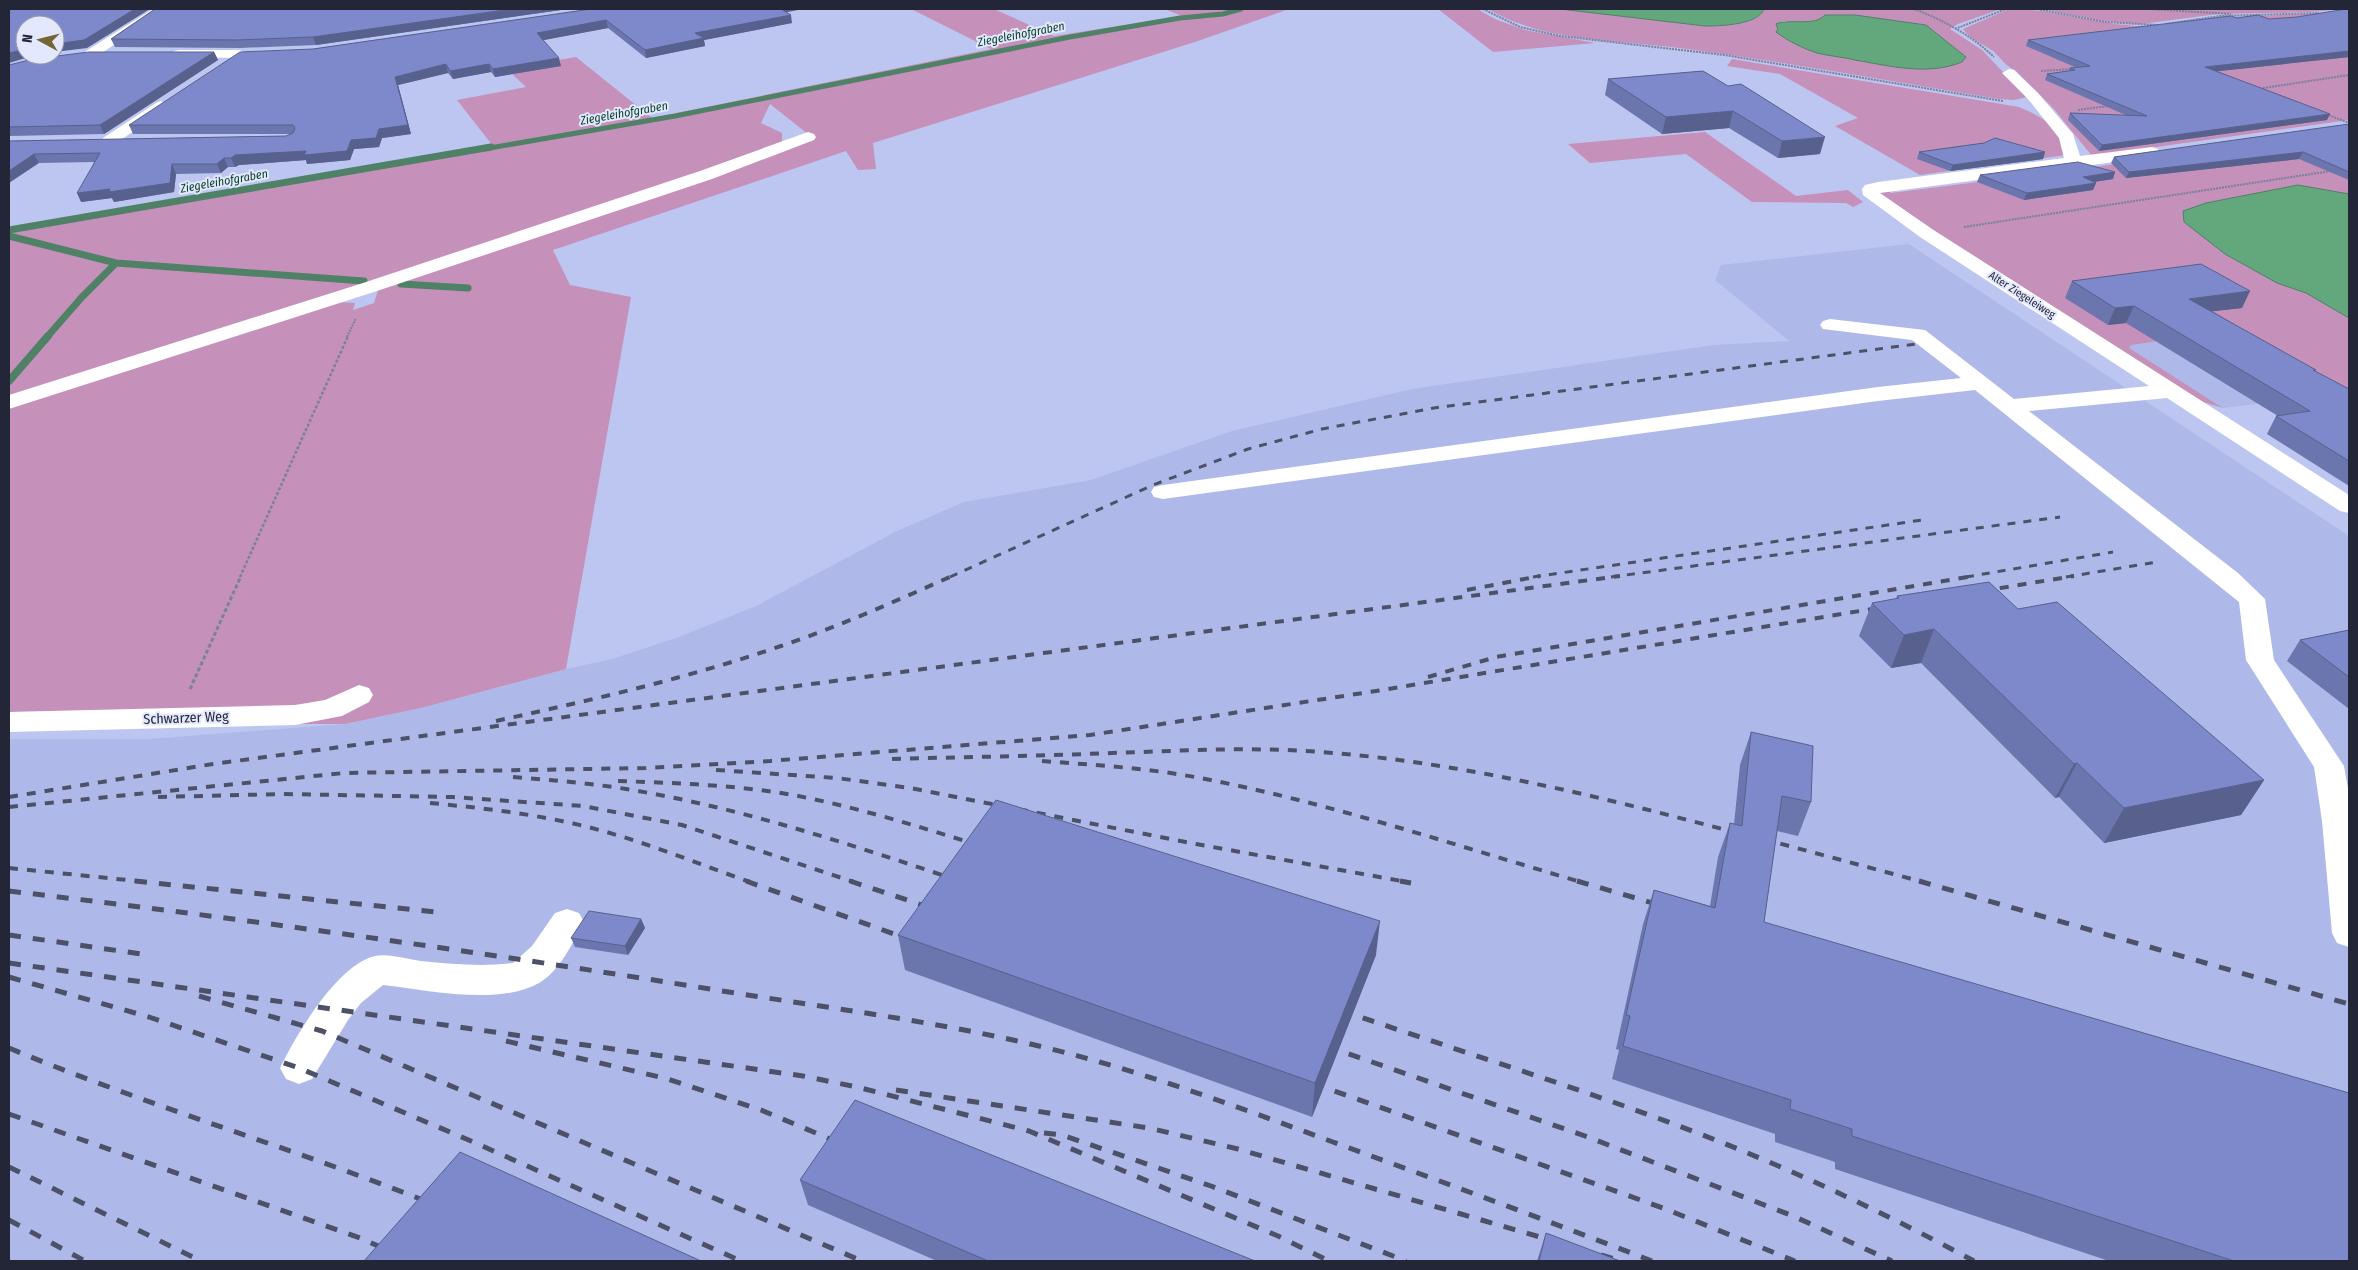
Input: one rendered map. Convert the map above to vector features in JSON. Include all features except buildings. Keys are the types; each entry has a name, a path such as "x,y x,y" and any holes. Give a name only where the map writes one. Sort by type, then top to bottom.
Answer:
{"street":[{"path":"120,54 84,54 161,9"},
{"path":"160,54 255,54"},
{"path":"215,70 240,54"},
{"path":"2009,73 2067,137 2073,163"},
{"path":"109,141 174,97"},
{"path":"9,402 370,287 706,175 808,136"},
{"path":"91,141 137,141"},
{"name":"Alter Ziegeleiweg","path":"2169,149 1878,187 1871,190 1878,201 1926,233 2349,506"},
{"path":"1830,324 1918,334 2229,579 2252,600 2260,660 2329,766 2338,821 2349,933"},
{"path":"1163,492 1878,394 1979,383"},
{"path":"2008,406 2170,391"},
{"name":"Schwarzer Weg","path":"9,722 295,715 332,709 359,695"},
{"path":"299,1068 335,1009 348,993 377,970 489,981 524,974 541,962 567,922"}],"path":[{"path":"1483,9 1520,27 1560,36 1724,55 2045,111 2114,106"},
{"path":"1914,9 1938,19 1990,52 2009,73 2072,69"},
{"path":"1955,29 2006,9"},
{"path":"2037,9 2105,22 2142,26 2220,16 2326,13"},
{"path":"2149,9 2249,15"},
{"path":"2266,92 2256,89 2349,75"},
{"path":"2321,112 2349,123"},
{"path":"1926,233 2339,170"},
{"path":"176,719 370,287"}],"shaded area":[{"path":"911,9 994,9 1054,36 1182,16 1165,9 1289,9 1195,42 873,143 876,169 858,170 846,151 553,250 570,285 631,297 566,669 425,707 345,724 268,724 325,706 9,712 9,406 335,302 355,303 353,310 374,303 379,287 813,138 770,104 761,123 782,133 780,145 366,284 9,397 9,228 493,146 457,100 526,87 486,50 512,68 576,57 652,118 991,49"},
{"path":"1438,9 1477,9 1495,19 1525,30 1595,43 1493,52"},
{"path":"1488,9 1560,9 1705,26 1729,25 1747,21 1760,14 1764,9 2001,9 1958,24 1950,29 1982,50 2027,97 2014,100 1999,99 1726,54 1585,38 1535,29","holes":["1825,15 1855,15 1926,25 1966,57 1923,69 1888,66 1776,32 1783,21 1811,21"]},
{"path":"1560,9 1764,9 1754,18 1738,24 1705,26"},
{"path":"2043,9 2347,9 2309,12 2218,14 2141,24 2103,21"},
{"path":"2007,10 2042,11 2114,24 2149,27 2236,17 2349,12 2349,120 2092,156 2054,109 2015,70 1993,51 1969,36 1963,29"},
{"path":"1825,15 1855,15 1926,25 1966,57 1962,62 1936,68 1895,67 1817,53 1795,44 1776,32 1778,29 1776,24 1782,22 1815,21"},
{"path":"1732,59 2019,107 2037,115 2055,130 2060,137 2066,155 1920,175 1835,126 1858,118 1780,74 1727,66"},
{"path":"1705,132 1796,196 1848,190 1863,202 1853,207 1846,203 1752,202 1686,154 1590,163 1568,144"},
{"path":"2349,132 2349,409 2178,338 2131,345 2129,348 2223,408 2197,400 1938,234 1878,193 1887,189 1891,193"},
{"path":"2298,185 2349,194 2349,318 2306,293 2277,283 2225,254 2184,222 2183,211 2206,203"},
{"path":"1909,244 2349,536 2349,1261 9,1261 9,739 149,739 345,724 425,707 566,669 612,659 679,637 756,606 897,531 964,502 1091,480 1232,431 1412,389 1713,345 1789,341 1715,280 1721,265"},
{"path":"2178,338 2282,401 2223,408 2128,348 2131,344"}],"waterway":[{"name":"Ziegeleihofgraben","path":"484,149 675,116 1070,37 1180,18 1223,14 1241,9"},
{"name":"Ziegeleihofgraben","path":"9,230 491,147"},
{"name":"Ziegeleihofgraben","path":"9,236 116,263"},
{"name":"Ziegeleihofgraben","path":"47,337 82,297 116,263"},
{"path":"116,263 364,281"},
{"path":"401,284 468,288"},
{"name":"Ziegeleihofgraben","path":"9,381 48,336"}],"railway":[{"path":"950,577 1153,485 1248,449 1322,429 1434,408 1916,344"},
{"path":"1611,577 2060,517"},
{"path":"1533,577 1922,520"},
{"path":"1966,577 2113,552"},
{"path":"2066,577 2157,562"},
{"path":"496,721 640,688 746,658 846,622 952,576"},
{"path":"1467,590 1540,576"},
{"path":"9,797 213,764 1620,576"},
{"path":"1428,677 1496,657 1973,576"},
{"path":"1982,591 2074,576"},
{"path":"9,807 344,773 646,768 770,761 1090,735 1376,691 1884,607"},
{"path":"892,759 1233,749 1306,751 1416,762 1471,771 1580,793 1741,834"},
{"path":"1042,761 1161,772 1248,788 1344,812 1581,882"},
{"path":"716,770 837,778 910,788 1196,844 1407,882"},
{"path":"513,777 612,787 709,806 832,839 954,879"},
{"path":"618,781 728,787 793,795 863,811 978,845"},
{"path":"158,797 283,794 452,797 583,806 682,825 854,882"},
{"path":"430,803 549,818 588,827 649,846 750,882"},
{"path":"1763,839 1923,882"},
{"path":"9,868 147,882"},
{"path":"135,881 436,912"},
{"path":"746,881 911,940"},
{"path":"850,881 934,909"},
{"path":"1400,881 1411,883"},
{"path":"1577,881 1663,906"},
{"path":"1919,881 2349,1004"},
{"path":"9,891 275,925 540,962 893,1017 1024,1042 1101,1062 1268,1118 1652,1261"},
{"path":"9,935 141,954"},
{"path":"9,963 803,1076 857,1087 1029,1131 1278,1236 1329,1261"},
{"path":"9,977 149,1017 299,1068 471,1141 741,1261"},
{"path":"199,996 322,1031 862,1261"},
{"path":"1340,1010 1595,1096 1755,1156 1829,1189 1974,1261"},
{"path":"506,1041 668,1079 761,1110 842,1144"},
{"path":"1326,1046 1585,1136 1793,1216 1892,1261"},
{"path":"9,1048 114,1089 327,1164 433,1204"},
{"path":"1312,1083 1663,1208 1795,1261"},
{"path":"896,1090 1149,1128 1238,1149 1557,1242"},
{"path":"9,1114 360,1238 412,1261"},
{"path":"1044,1133 1062,1135 1211,1186 1406,1261"},
{"path":"9,1167 201,1261"},
{"path":"9,1220 85,1261"},
{"path":"1601,1255 1622,1261"}]}
